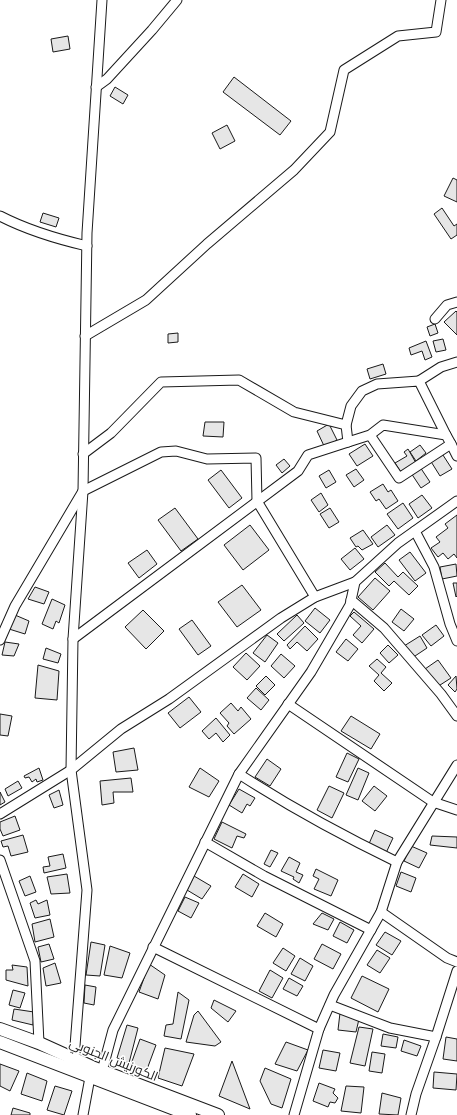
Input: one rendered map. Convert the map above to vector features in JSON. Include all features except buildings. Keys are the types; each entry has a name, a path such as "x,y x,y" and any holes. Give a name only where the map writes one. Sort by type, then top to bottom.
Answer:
{"main road":[{"name":"الكورنيش الجنوبي","path":"0,1029 39,1043 190,1115"},
{"name":"الكورنيش الجنوبي","path":"0,1042 95,1071 218,1115"}],"street":[{"path":"74,1059 88,890 71,770 73,639 82,492 87,246 102,0"},
{"path":"96,87 107,79 177,0"},
{"path":"85,336 146,300 207,244 294,170 330,132 344,70 398,36 436,32 441,0"},
{"path":"0,216 16,224 66,241 87,246"},
{"path":"434,319 448,305 457,302"},
{"path":"348,442 346,426 351,406 362,391 377,384 419,381 441,367 457,362"},
{"path":"83,454 111,433 161,382 239,380 294,412 346,426"},
{"path":"419,381 457,456"},
{"path":"73,639 298,471 308,455 370,435 383,425 446,435"},
{"path":"370,435 399,478 451,444"},
{"path":"0,640 16,606 82,492 161,452 176,451 207,459 256,458 257,501 315,597"},
{"path":"0,814 71,770 121,729 169,699 281,618 315,597 355,582 398,543 457,501"},
{"path":"415,531 434,567 450,624 457,641"},
{"path":"83,1115 95,1071 113,1030 239,774 311,672 350,605 355,582"},
{"path":"351,600 384,628 441,694 457,716"},
{"path":"288,704 433,802 457,810"},
{"path":"294,1115 319,1029 330,1005 381,912 397,862 457,764"},
{"path":"239,774 281,801 363,846 397,862"},
{"path":"205,842 264,876 371,930"},
{"path":"0,860 35,961 39,1043"},
{"path":"381,912 447,958 457,962"},
{"path":"153,947 319,1029"},
{"path":"411,1115 416,1094 457,971"},
{"path":"330,1005 390,1028 436,1037"}]}
